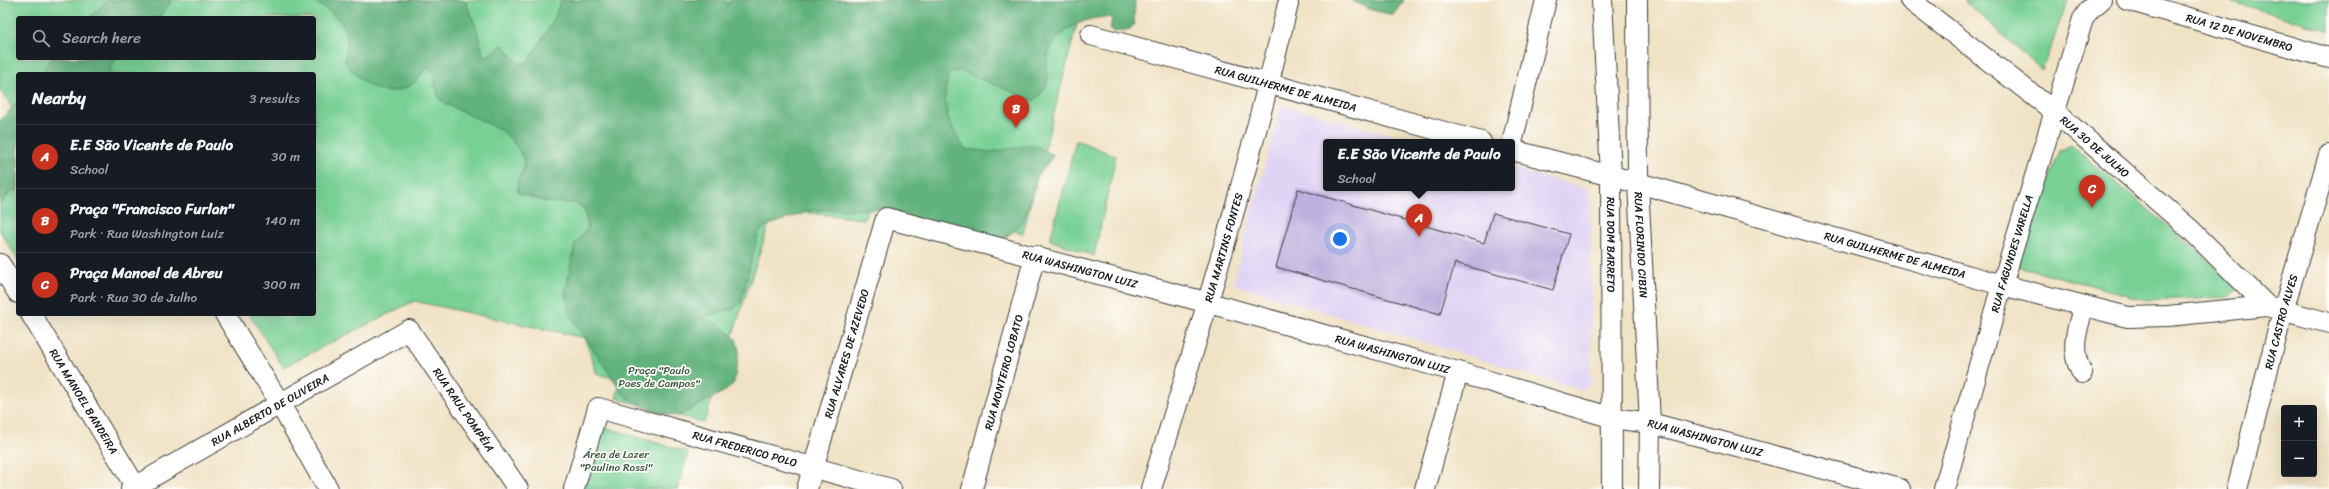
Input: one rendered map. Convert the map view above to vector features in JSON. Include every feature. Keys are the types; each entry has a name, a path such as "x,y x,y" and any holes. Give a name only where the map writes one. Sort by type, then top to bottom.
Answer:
{"street":[{"path":"1513,139 1546,0"},
{"name":"RUA DOM BARRETO","path":"1602,0 1611,176 1613,418 1612,489"},
{"name":"RUA FLORINDO CIBIN","path":"1637,0 1638,183 1650,423 1649,489"},
{"name":"RUA 30 DE JULHO","path":"1910,0 2055,112 2191,230 2275,309"},
{"name":"RUA FAGUNDES VARELLA","path":"1944,489 2002,285 2083,19 2090,9 2101,0"},
{"name":"RUA 12 DE NOVEMBRO","path":"2127,0 2329,58"},
{"name":"RUA MARTINS FONTES","path":"1151,489 1209,303 1269,85 1288,4"},
{"name":"RUA GUILHERME DE ALMEIDA","path":"1092,35 1269,85 1470,139"},
{"name":"RUA GUILHERME DE ALMEIDA","path":"1515,151 1638,183 2002,285 2128,317 2275,309"},
{"name":"RUA CASTRO ALVES","path":"2237,489 2275,309 2329,155"},
{"name":"RUA WASHINGTON LUIZ","path":"886,218 1209,303 1458,372 1613,418 1650,423 1900,489"},
{"name":"RUA ALVARES DE AZEVEDO","path":"807,489 886,218"},
{"name":"RUA MONTEIRO LOBATO","path":"972,489 1035,256"},
{"path":"0,264 16,290"},
{"path":"2082,373 2077,363 2075,336 2084,306"},
{"path":"2275,309 2329,323"},
{"name":"RUA MANOEL BANDEIRA","path":"31,316 135,488"},
{"path":"226,316 280,404 328,489"},
{"name":"RUA ALBERTO DE OLIVEIRA","path":"135,488 409,330"},
{"name":"RUA RAUL POMPÉIA","path":"409,330 518,489"},
{"path":"1425,489 1458,372"},
{"name":"RUA FREDERICO POLO","path":"574,489 598,408 891,489"}],"shaded area":[{"path":"1281,105 1406,139 1323,139 1323,191 1515,191 1515,169 1591,190 1591,384 1581,390 1233,284"}],"green space":[{"name":"Praça \"Paulo Paes de Campos\"","path":"0,0 1118,0 1077,24 1023,233 896,199 879,176 864,219 774,209 704,423 616,398 621,380 597,374 585,338 414,301 283,367 250,316 316,316 316,72 16,72 16,113 0,90"},
{"path":"108,0 172,0 160,16 91,16"},
{"name":"Praça \"Paulo Paes de Campos\"","path":"310,0 465,0 477,29 484,58 503,45 519,64 528,62 554,20 561,0 724,0 727,4 734,0 1135,0 1134,24 1130,29 1114,32 1110,29 1112,18 1103,17 1074,25 1059,37 1053,45 1048,57 1047,84 1034,101 959,70 949,73 945,94 947,113 954,131 965,149 991,152 1033,145 1054,155 1036,178 1025,217 1013,232 995,243 885,209 813,210 766,226 758,234 741,303 733,309 700,317 718,324 736,339 739,350 734,383 727,390 678,416 655,412 624,395 570,315 565,294 575,244 588,228 584,208 575,203 547,202 518,193 517,187 524,164 518,149 503,131 454,108 439,99 431,67 411,85 400,90 382,91 374,88 359,78 345,63 347,37 341,23 327,9"},
{"path":"1351,0 1404,0 1393,15 1372,10"},
{"path":"1964,0 2068,0 2042,70"},
{"path":"2227,0 2329,0 2329,31"},
{"path":"50,60 115,60 110,67 112,72 42,72"},
{"path":"16,103 16,190 12,191 0,204 0,121"},
{"path":"16,133 16,257 0,231 0,146"},
{"path":"1076,140 1116,156 1094,256 1050,240"},
{"path":"2071,145 2240,286 2229,297 2146,300 2014,265 2060,151"},
{"name":"Área de Lazer \"Paulino Rossi\"","path":"597,425 688,452 678,489 578,489"}],"building":[{"path":"1298,189 1484,243 1493,213 1569,234 1553,290 1455,263 1440,314 1276,267"}],"place":[{"name":"Praça \"Francisco Furlan\"","path":"1016,128"},
{"name":"Praça Manoel de Abreu","path":"2092,208"},
{"name":"E.E São Vicente de Paulo","path":"1419,237"}]}
